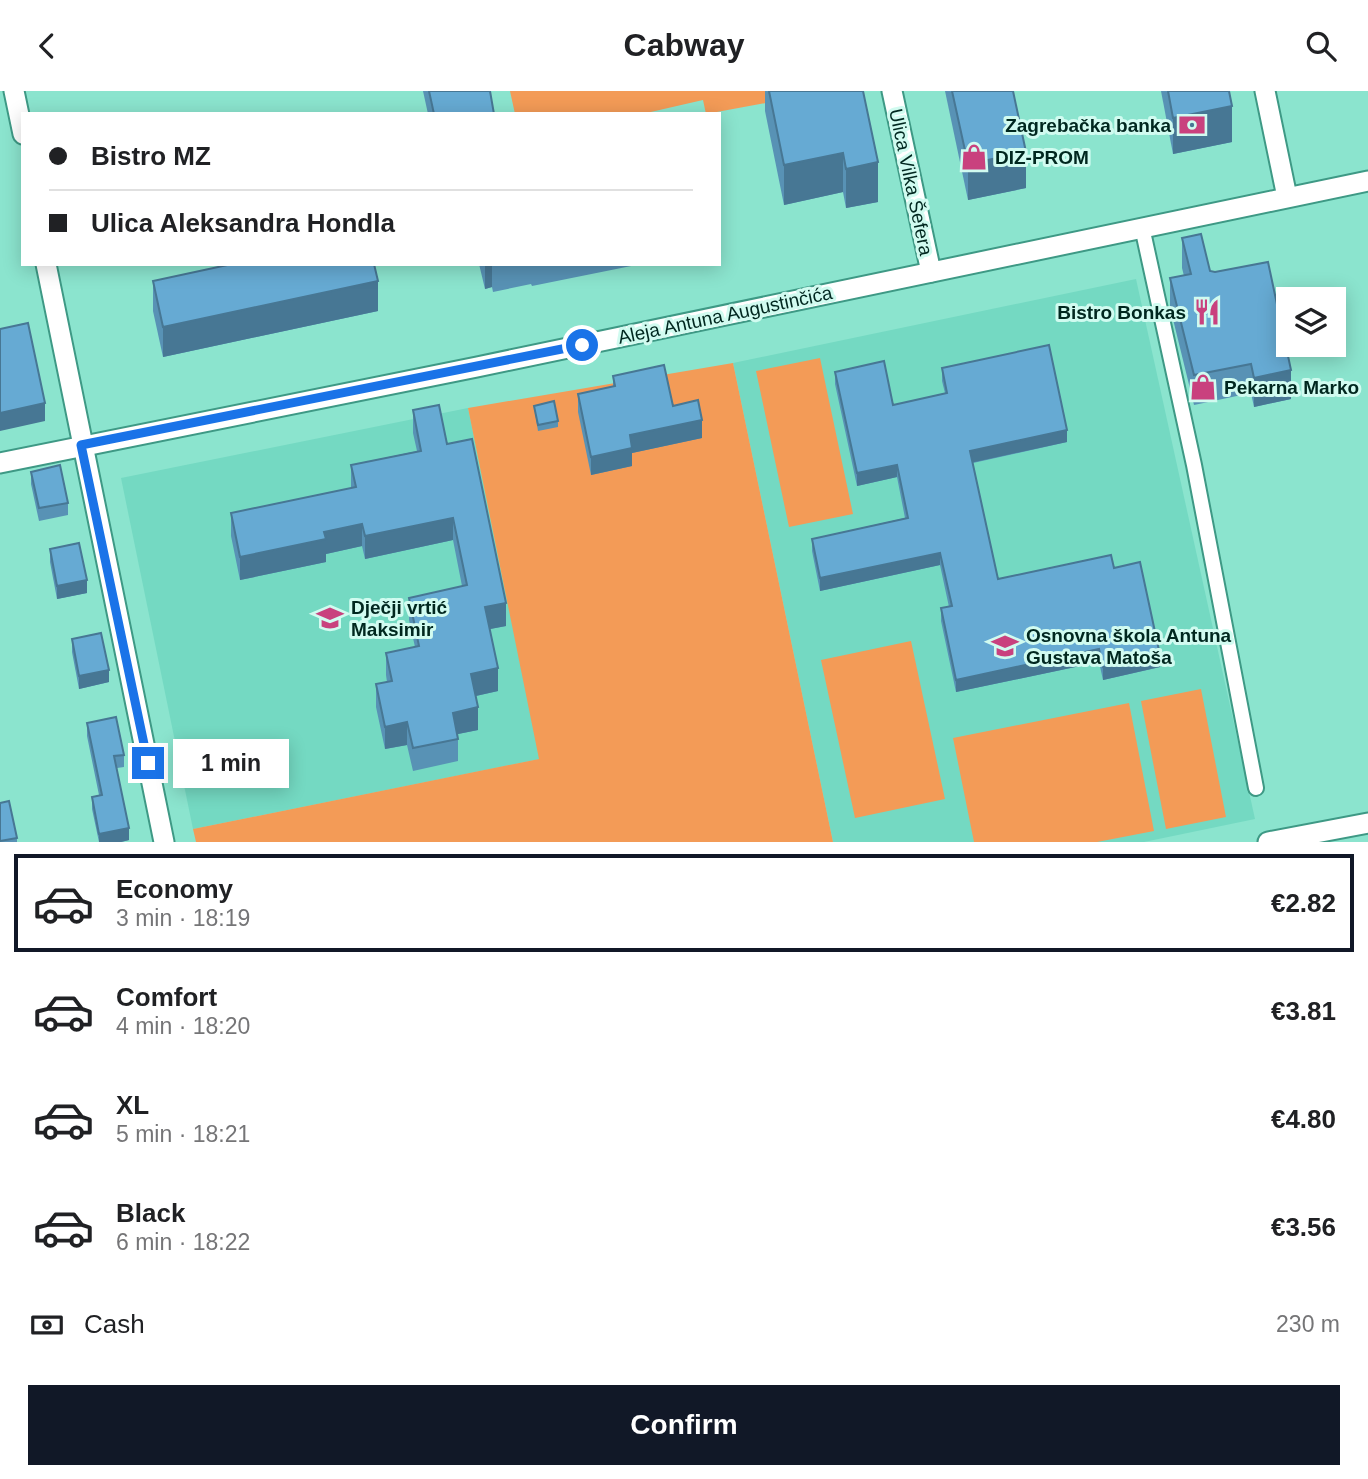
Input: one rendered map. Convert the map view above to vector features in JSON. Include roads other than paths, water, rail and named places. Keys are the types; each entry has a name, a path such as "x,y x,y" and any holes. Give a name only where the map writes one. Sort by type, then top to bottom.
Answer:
{"street":[{"path":"14,91 21,124"},
{"name":"Ulica Vilka Šefera","path":"892,91 931,272"},
{"path":"1265,91 1287,198"},
{"name":"Aleja Antuna Augustinčića","path":"0,463 477,367 1368,181"},
{"path":"1142,227 1194,465 1256,789"},
{"path":"46,266 164,842"},
{"path":"1268,842 1368,824"}],"place":[{"name":"Zagrebačka banka","path":"1192,125"},
{"name":"DIZ-PROM","path":"974,157"},
{"name":"Bistro Bonkas","path":"1207,312"},
{"name":"Pekarna Marko","path":"1203,387"},
{"name":"Dječji vrtić Maksimir","path":"330,618"},
{"name":"Osnovna škola Antuna Gustava Matoša","path":"1005,646"}]}
